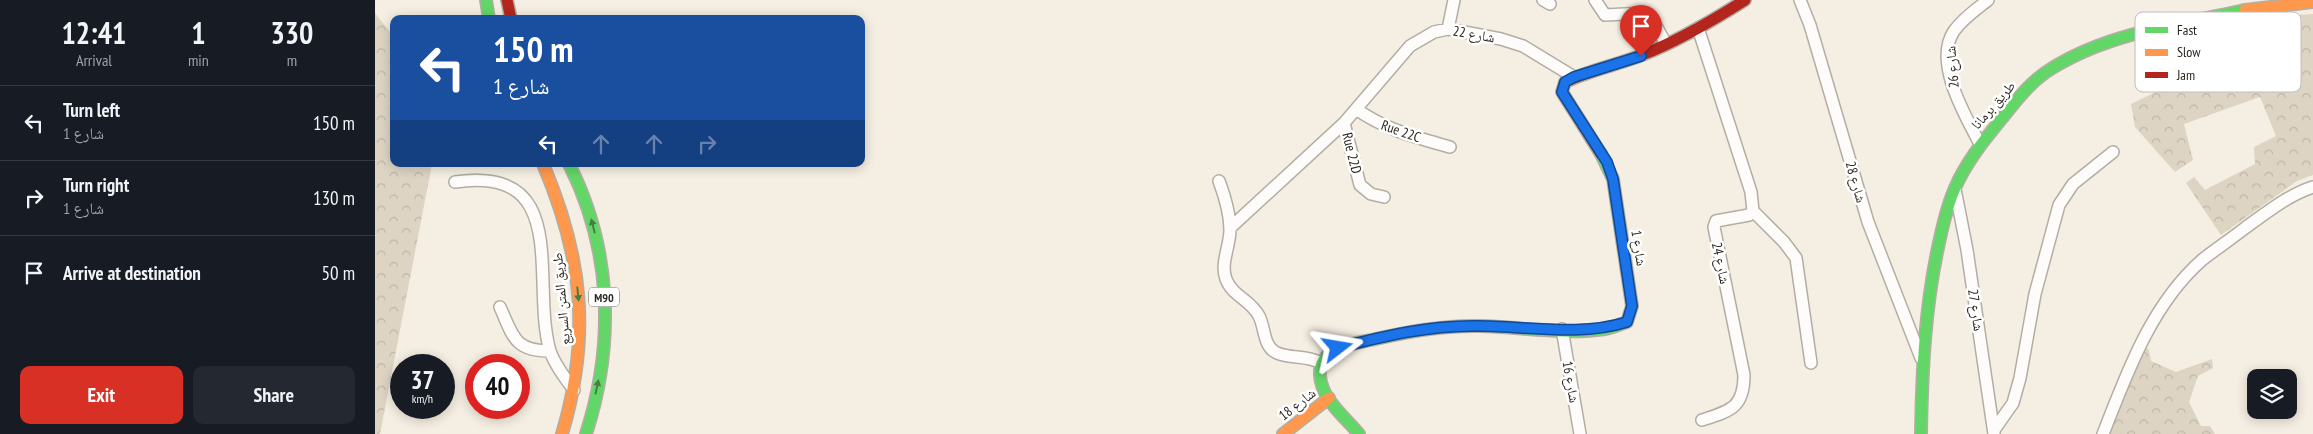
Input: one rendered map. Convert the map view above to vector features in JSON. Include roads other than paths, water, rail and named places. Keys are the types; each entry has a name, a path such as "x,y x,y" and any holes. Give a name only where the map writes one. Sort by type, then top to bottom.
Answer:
{"main road":[{"path":"486,0 488,15"},
{"path":"507,0 510,15"},
{"path":"1574,77 1641,56 1697,28 1744,0"},
{"name":"طريق برمانا","path":"2236,12 2313,2"},
{"name":"طريق برمانا","path":"1921,434 1922,362 1932,274 1946,211 1955,187 1980,144 2027,88 2053,67 2079,54 2135,35"},
{"name":"شارع 1","path":"1321,363 1328,354 1338,348 1396,334 1438,327 1607,329 1627,322 1632,306 1613,179 1607,162 1562,92 1565,82 1574,77"},
{"name":"طريق المتن السريع","path":"544,167 561,203 574,253 581,319 580,351 574,390 562,434"},
{"name":"M90","path":"570,167 587,201 595,230 603,286 604,355 586,434"},
{"path":"1321,363 1319,375 1329,398 1359,434"},
{"name":"شارع 18","path":"1283,434 1329,398"}],"street":[{"path":"1448,29 1454,0"},
{"path":"1595,0 1605,15 1644,13 1655,24 1666,44"},
{"name":"شارع 28","path":"1800,0 1810,25 1868,222 1922,362"},
{"name":"شارع 26","path":"1980,144 1953,91 1947,44 1954,31 1965,19 1989,0"},
{"path":"1697,28 1751,192 1753,211 1784,242 1796,258 1811,363"},
{"name":"شارع 22","path":"1230,228 1344,123 1411,46 1434,32 1448,29 1501,39 1523,46 1574,77"},
{"name":"Rue 22C","path":"1356,109 1376,123 1393,130 1450,147"},
{"name":"Rue 22D","path":"1344,123 1360,184 1371,194 1384,197"},
{"path":"1994,432 2013,403 2020,378 2035,294 2059,204 2073,184 2113,152"},
{"path":"455,182 475,179 502,183 521,194 532,208 541,244 545,310 550,351 559,369 574,390"},
{"path":"1219,181 1228,212 1230,228 1225,275 1230,288 1255,308 1260,317 1269,347 1276,352 1310,358 1321,363"},
{"name":"شارع 27","path":"1955,187 1967,250 1994,432"},
{"path":"2103,434 2122,381 2154,320 2185,279 2202,261 2264,214 2313,187"},
{"name":"شارع 24","path":"1702,420 1731,408 1739,402 1744,390 1744,375 1714,227 1717,221 1749,215 1753,211"},
{"path":"499,307 517,343 533,351 550,351"},
{"name":"شارع 16","path":"1562,329 1580,434"}]}
